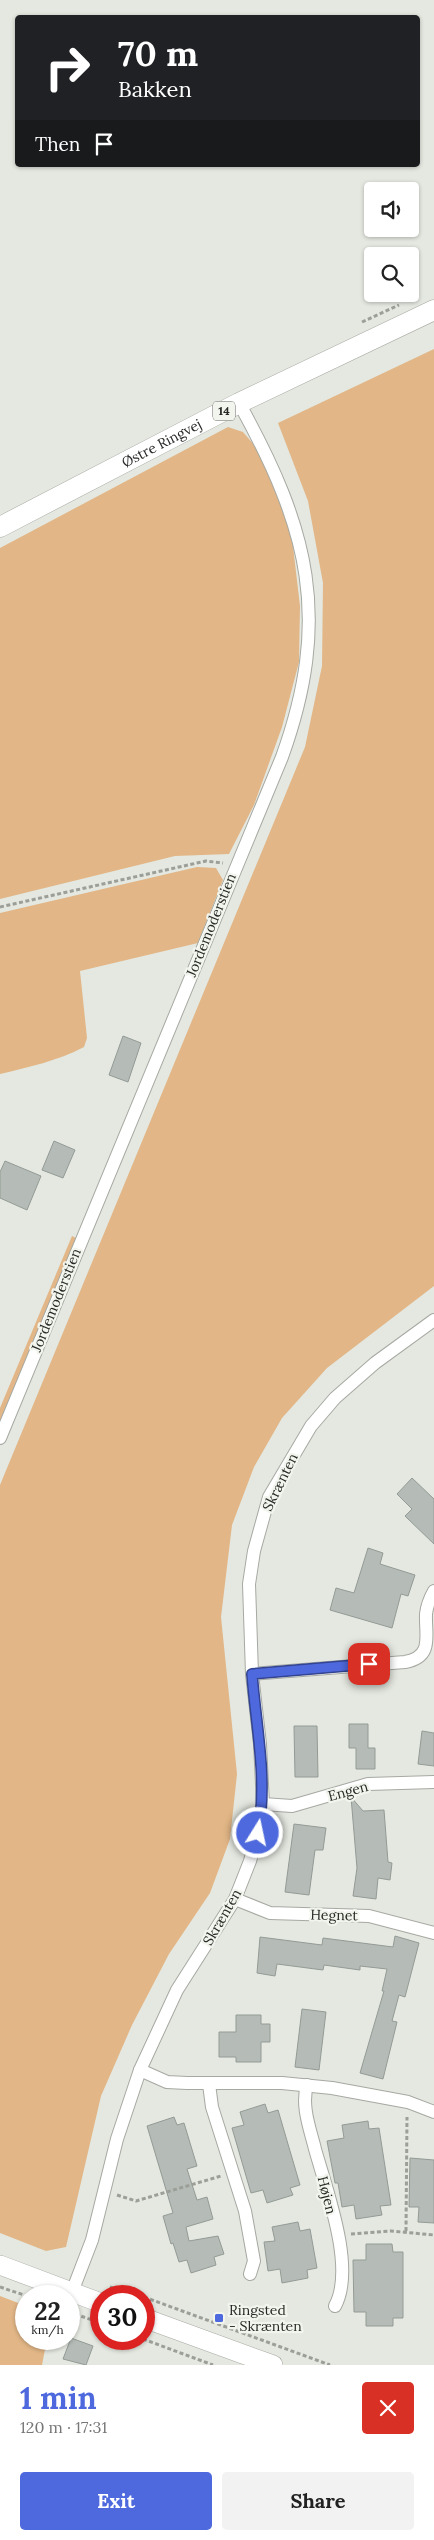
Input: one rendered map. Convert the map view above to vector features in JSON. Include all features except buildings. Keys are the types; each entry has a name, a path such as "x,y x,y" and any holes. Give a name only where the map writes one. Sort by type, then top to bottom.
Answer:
{"main road":[{"name":"Østre Ringvej","path":"0,527 240,403 434,310"}],"street":[{"name":"Jordemoderstien","path":"0,1438 292,729 306,672 310,619 304,566 291,510 279,480 240,403"},
{"name":"Skrænten","path":"75,2285 92,2240 117,2139 140,2070 177,1990 236,1899 250,1861 263,1804 260,1744 252,1674 249,1584 254,1551 269,1497 300,1442 335,1398 375,1363 434,1320"},
{"path":"252,1674 405,1662 417,1658 422,1654 427,1644 426,1612 434,1591"},
{"name":"Engen","path":"263,1804 292,1806 368,1784 434,1782"},
{"name":"Hegnet","path":"236,1899 270,1914 369,1916 434,1933"},
{"path":"140,2070 168,2082 209,2084 238,2082 307,2085 365,2092 408,2102 434,2112"},
{"path":"209,2084 212,2107 234,2172 253,2249 254,2261 250,2274"},
{"name":"Højen","path":"307,2085 305,2109 338,2236 341,2285 335,2306"},
{"path":"0,2265 53,2285"},
{"path":"155,2322 273,2365"}],"path":[{"path":"0,906 206,861 236,865"},
{"path":"406,2231 408,2102"},
{"path":"105,2190 136,2201 234,2172"},
{"path":"338,2236 406,2231 434,2235"},
{"path":"0,2287 15,2292"},
{"path":"155,2301 330,2365"},
{"path":"155,2343 214,2365"}],"shaded area":[{"path":"434,349 434,1286 327,1368 282,1418 254,1467 232,1525 221,1617 237,1774 230,1839 210,1893 169,1954 132,2025 101,2096 66,2247 46,2251 0,2233 0,1485 305,747 322,666 323,583 308,501 278,423"},
{"path":"228,427 243,432 255,446 274,485 292,538 300,606 299,662 282,727 254,805 229,854 175,856 0,899 0,548"},
{"path":"197,867 216,868 223,880 198,943 80,971 87,1038 84,1047 53,1060 0,1074 0,913"},
{"path":"72,1236 76,1238 0,1423 0,1408"},
{"path":"0,2296 15,2302 15,2350 45,2350 42,2365 0,2365"}],"place":[{"name":"Ringsted - Skrænten","path":"219,2318"}],"route":[{"path":"258,1833 263,1804 260,1744 252,1674 369,1664"}]}
